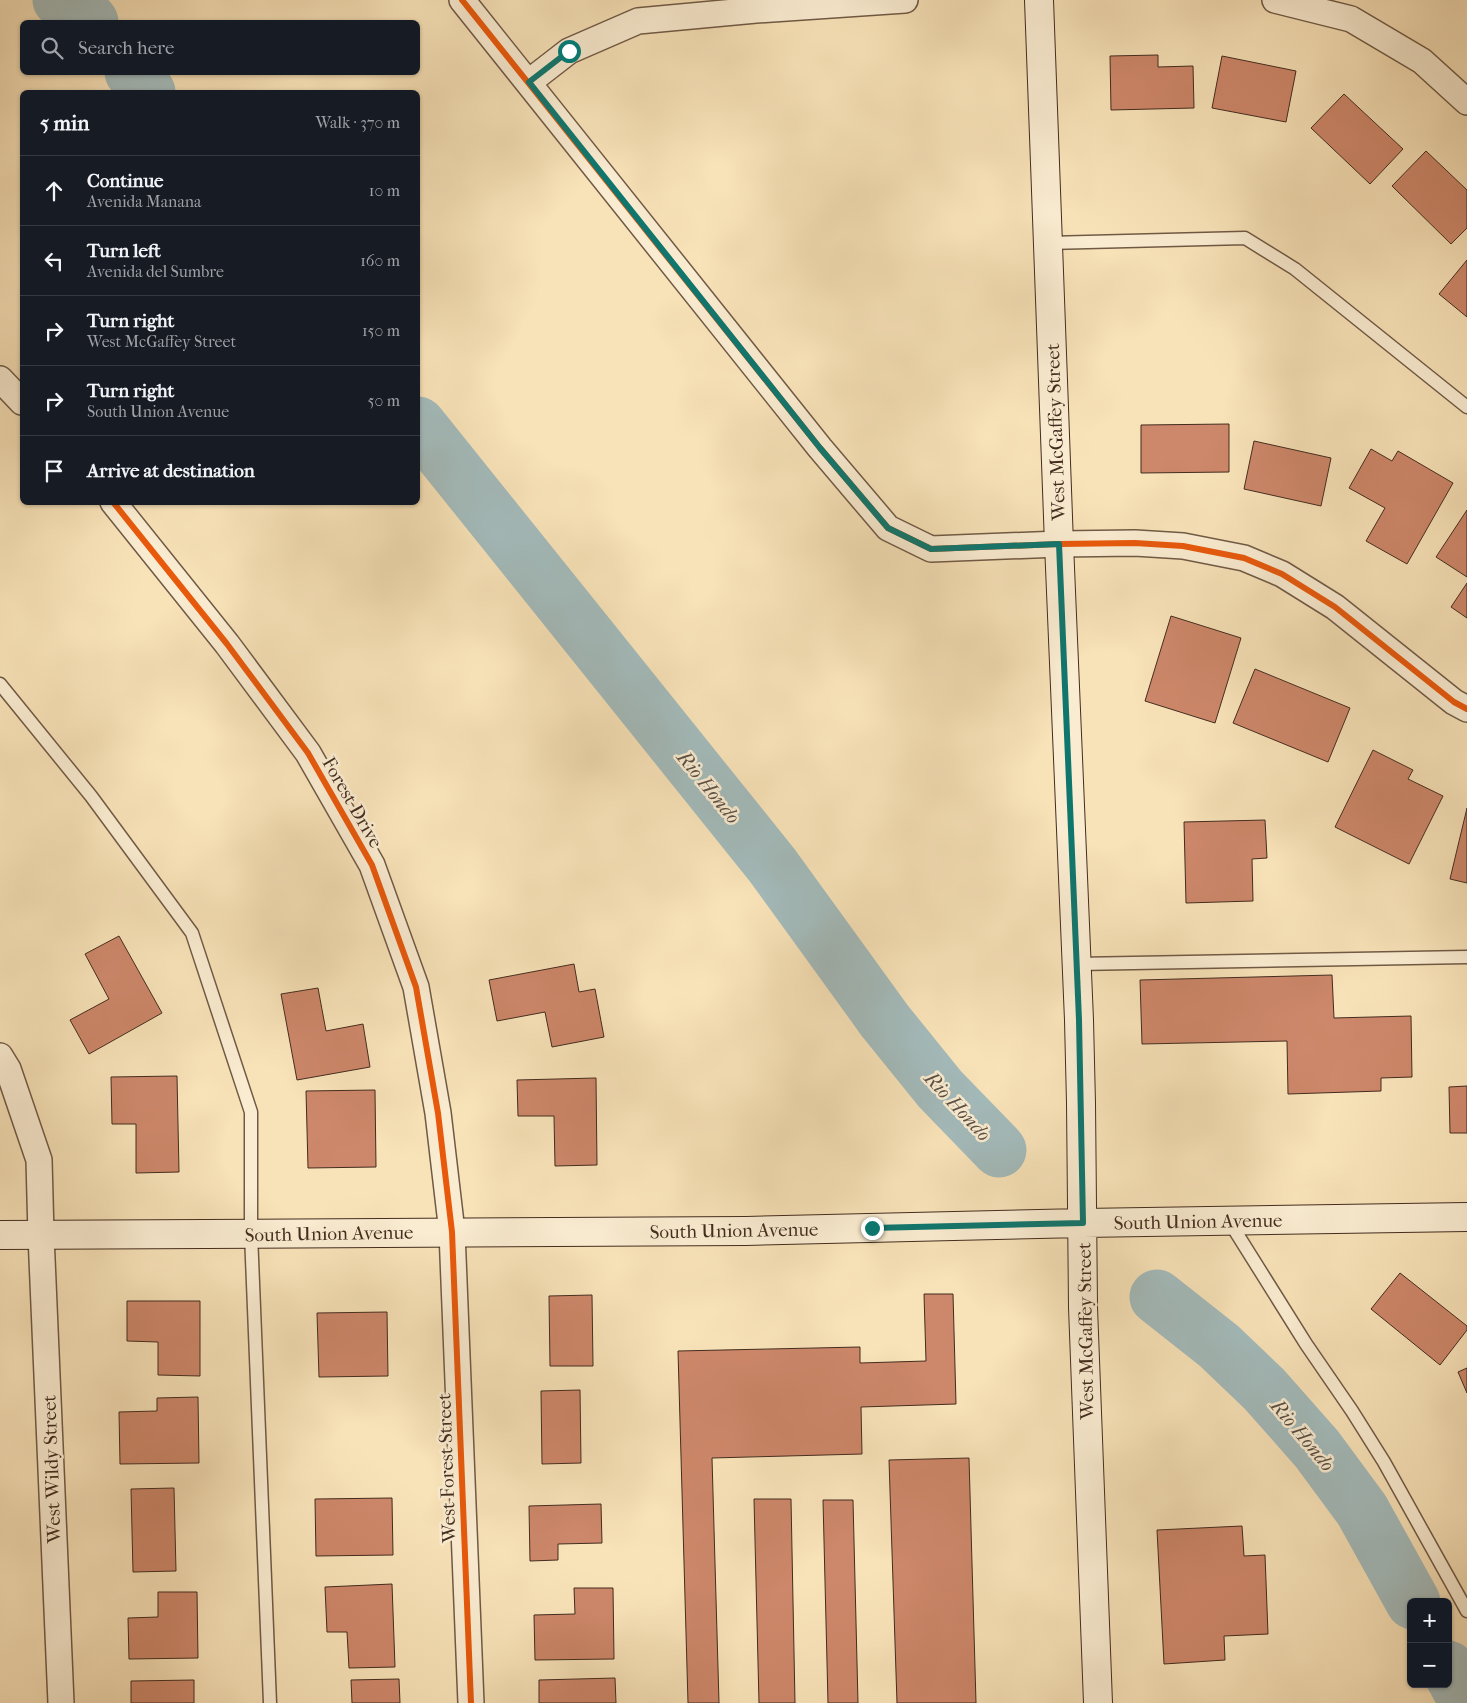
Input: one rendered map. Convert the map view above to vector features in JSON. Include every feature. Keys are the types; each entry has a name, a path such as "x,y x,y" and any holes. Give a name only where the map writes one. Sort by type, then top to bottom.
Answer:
{"main road":[{"name":"West McGaffey Street","path":"1039,0 1077,964 1083,1307 1098,1703"},
{"name":"South Union Avenue","path":"0,1235 746,1231 1467,1217"}],"street":[{"path":"462,0 820,448 888,528 931,549 1135,543 1183,546 1244,558 1282,574 1335,606 1454,702 1467,709"},
{"path":"529,82 569,51 638,20 905,0"},
{"path":"1275,0 1351,19 1422,61 1467,102"},
{"path":"0,379 20,400"},
{"name":"Forest Drive","path":"115,505 227,644 308,753 372,865 416,987 438,1113 452,1232"},
{"name":"West Wildy Street","path":"0,1056 8,1069 40,1160 41,1235 61,1703"},
{"name":"West Forest Street","path":"452,1232 471,1703"}],"lane":[{"path":"1048,243 1245,238 1295,269 1467,407"},
{"path":"0,684 91,796 192,933 251,1112 251,1234 270,1703"},
{"path":"1077,964 1467,957"},
{"path":"1229,1221 1306,1344 1352,1411 1379,1455 1467,1611"}],"building":[{"path":"1158,55 1158,67 1193,66 1194,108 1111,110 1110,56"},
{"path":"1222,56 1296,71 1286,122 1212,108"},
{"path":"1344,94 1403,149 1370,184 1311,128"},
{"path":"1426,151 1467,190 1467,228 1451,244 1392,186"},
{"path":"1467,260 1467,317 1439,294"},
{"path":"1229,424 1229,472 1141,473 1141,425"},
{"path":"1254,441 1331,458 1321,506 1244,489"},
{"path":"1371,449 1392,461 1398,451 1453,483 1407,564 1366,541 1385,508 1349,488"},
{"path":"1467,510 1467,577 1436,557"},
{"path":"1467,583 1467,618 1451,607"},
{"path":"1171,616 1241,638 1215,723 1145,701"},
{"path":"1255,669 1350,708 1328,762 1233,723"},
{"path":"1373,750 1413,770 1408,779 1443,796 1409,864 1335,827"},
{"path":"1467,808 1467,883 1450,879"},
{"path":"1265,820 1267,858 1252,859 1253,901 1186,903 1184,822"},
{"path":"119,936 162,1013 89,1054 70,1020 109,999 85,954"},
{"path":"574,964 579,992 595,989 604,1037 552,1047 545,1012 497,1021 489,980"},
{"path":"1332,975 1334,1018 1411,1016 1412,1077 1381,1078 1381,1091 1288,1094 1287,1041 1142,1044 1140,980"},
{"path":"318,988 326,1031 363,1024 370,1067 297,1080 281,994"},
{"path":"177,1076 179,1172 136,1173 136,1124 112,1124 111,1077"},
{"path":"596,1078 597,1165 555,1166 554,1116 518,1116 517,1080"},
{"path":"1467,1086 1467,1133 1450,1133 1449,1087"},
{"path":"375,1090 376,1167 308,1168 306,1091"},
{"path":"1400,1273 1467,1326 1467,1330 1440,1365 1371,1309"},
{"path":"924,1294 953,1294 956,1404 861,1407 862,1454 712,1458 719,1703 688,1703 678,1351 860,1347 860,1363 926,1361"},
{"path":"592,1295 593,1366 550,1366 549,1296"},
{"path":"127,1301 200,1301 200,1376 158,1375 158,1342 127,1341"},
{"path":"387,1312 388,1376 319,1377 317,1313"},
{"path":"1467,1368 1467,1393 1458,1372"},
{"path":"580,1390 581,1463 542,1464 541,1391"},
{"path":"198,1397 199,1463 120,1464 119,1412 157,1411 157,1398"},
{"path":"969,1458 976,1703 897,1703 889,1460"},
{"path":"174,1488 176,1571 133,1572 131,1489"},
{"path":"392,1498 393,1555 316,1556 315,1499"},
{"path":"754,1499 791,1499 795,1703 759,1703"},
{"path":"823,1500 853,1500 858,1703 828,1703"},
{"path":"601,1504 602,1543 558,1544 558,1560 530,1561 529,1506"},
{"path":"1242,1526 1244,1556 1265,1555 1268,1634 1224,1636 1225,1660 1164,1664 1157,1530"},
{"path":"392,1584 395,1667 349,1668 347,1632 327,1632 325,1587"},
{"path":"574,1588 613,1588 614,1659 535,1660 534,1615 575,1614"},
{"path":"158,1592 197,1592 198,1658 129,1659 128,1618 158,1617"},
{"path":"615,1678 616,1703 539,1703 539,1680"},
{"path":"399,1679 400,1703 352,1703 351,1680"},
{"path":"194,1680 194,1703 131,1703 131,1681"}],"waterway":[{"name":"Rio Hondo","path":"60,0 85,15 89,20"},
{"name":"Rio Hondo","path":"134,75 146,90"},
{"name":"Rio Hondo","path":"420,426 772,865 885,1021 940,1089 999,1150"},
{"name":"Rio Hondo","path":"1157,1297 1219,1346 1264,1389 1317,1449 1362,1510 1411,1598"},
{"name":"Rio Hondo","path":"1452,1675 1467,1703"}],"cycle path":[{"path":"462,0 820,448 888,528 931,549 1135,543 1183,546 1244,558 1282,574 1335,607 1454,702 1467,709"},
{"path":"115,505 227,644 308,753 372,865 416,987 438,1113 452,1232 471,1703"}],"route":[{"path":"569,51 529,82 820,448 888,528 931,549 1059,544 1079,1020 1083,1223 872,1228"}]}
